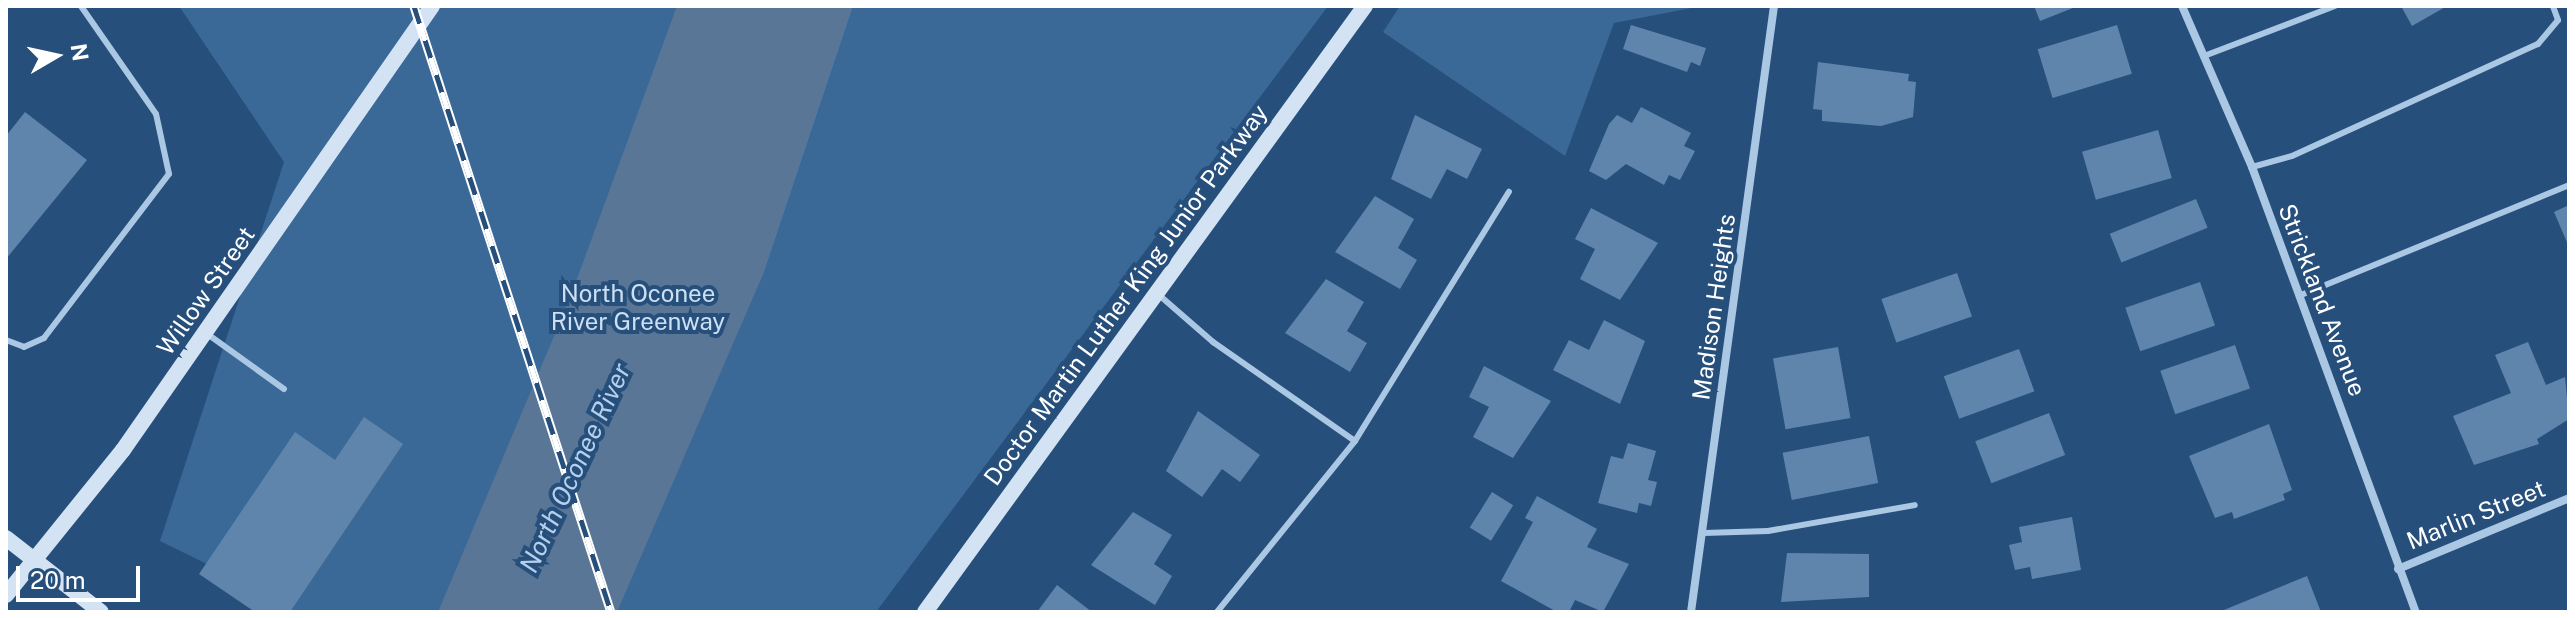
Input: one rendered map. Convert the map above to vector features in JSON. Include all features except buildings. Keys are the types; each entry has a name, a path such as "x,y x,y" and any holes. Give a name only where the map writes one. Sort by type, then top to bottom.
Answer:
{"main road":[{"name":"Willow Street","path":"6,595 34,564 206,333 432,6"},
{"name":"Doctor Martin Luther King Junior Parkway","path":"925,612 1365,6"},
{"path":"6,538 34,564 101,612"}],"street":[{"name":"Madison Heights","path":"1691,612 1774,6"},
{"name":"Strickland Avenue","path":"2182,6 2252,167 2416,612"},
{"name":"Marlin Street","path":"2398,569 2569,498"}],"lane":[{"path":"6,340 24,347 55,327 169,174 156,114 81,6"},
{"path":"2204,56 2335,6"},
{"path":"2252,167 2292,156 2538,44 2558,20 2553,6"},
{"path":"2301,295 2569,185"},
{"path":"1217,612 1355,441 1509,192"},
{"path":"1157,293 1213,342 1355,441"},
{"path":"206,333 284,389"},
{"path":"1704,533 1768,531 1915,505"}],"green space":[{"name":"North Oconee River Greenway","path":"179,6 1328,6 876,612 287,612 291,605 160,541 284,162"},
{"path":"1400,6 1702,6 1614,23 1565,156 1383,32"}],"water":[{"name":"North Oconee River","path":"677,6 853,6 764,272 617,612 438,612 570,298"}],"railway":[{"path":"414,6 611,612"}]}
